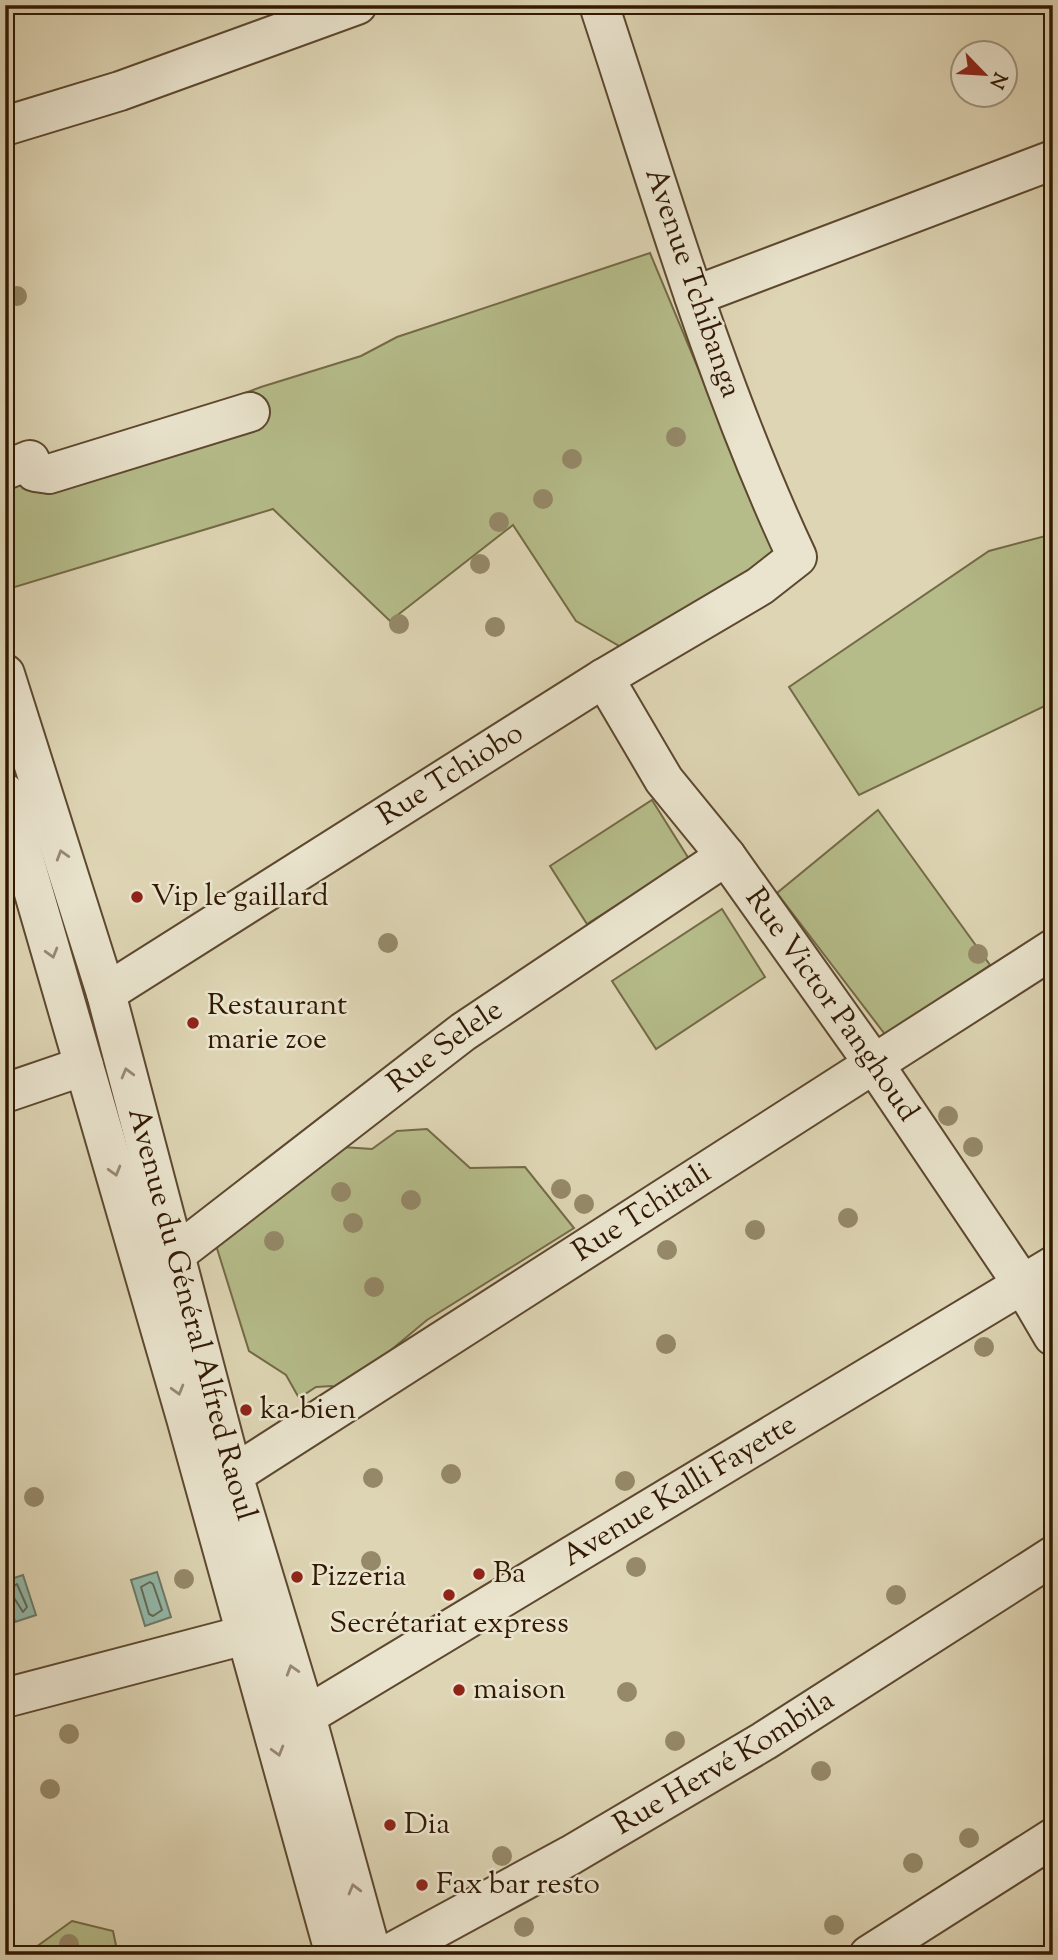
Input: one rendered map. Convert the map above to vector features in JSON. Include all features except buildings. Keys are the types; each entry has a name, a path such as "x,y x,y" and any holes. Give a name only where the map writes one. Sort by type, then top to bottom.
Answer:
{"street":[{"path":"5,126 120,91 357,5"},
{"name":"Avenue Tchibanga","path":"599,5 694,296 764,487 797,557"},
{"path":"694,296 1053,160"},
{"path":"5,470 30,460 35,472 49,474 250,412"},
{"name":"Rue Tchiobo","path":"106,993 604,678 760,586 797,557"},
{"name":"Avenue du Général Alfred Raoul","path":"5,674 106,993 233,1475 306,1716 372,1955"},
{"name":"Rue Victor Panghoud","path":"604,678 664,780 726,856 874,1064 1038,1275 1053,1336"},
{"name":"Avenue du Général Alfred Raoul","path":"5,793 335,1955"},
{"name":"Rue Selele","path":"176,1254 463,1032 726,856"},
{"name":"Rue Tchitali","path":"233,1475 1053,949"},
{"path":"5,1093 84,1066"},
{"name":"Avenue Kalli Fayette","path":"306,1716 1038,1275"},
{"name":"Rue Hervé Kombila","path":"387,1955 571,1855 764,1741 1053,1556"},
{"path":"5,1699 245,1635"},
{"path":"869,1955 1053,1838"}],"shaded area":[{"path":"650,253 774,551 746,584 628,651 576,621 513,525 390,621 273,509 5,590 5,476 163,424 261,387 361,356 397,337"},
{"path":"1053,534 1053,702 859,795 789,687 989,551"},
{"path":"652,800 689,859 587,924 550,866"},
{"path":"878,810 990,965 887,1037 777,893"},
{"path":"722,909 765,977 656,1049 612,981"},
{"path":"427,1129 470,1168 525,1167 574,1228 427,1320 337,1395 332,1386 316,1387 299,1398 286,1375 249,1351 215,1242 327,1146 372,1149 397,1131"},
{"path":"72,1921 113,1931 118,1955 25,1955"}],"water":[{"path":"157,1572 171,1617 145,1626 131,1580"},
{"path":"23,1575 36,1615 15,1622 5,1581"}],"place":[{"name":"Vip le gaillard","path":"137,897"},
{"name":"Restaurant marie zoe","path":"193,1023"},
{"name":"ka-bien","path":"246,1410"},
{"name":"Ba","path":"479,1574"},
{"name":"Pizzeria","path":"297,1577"},
{"name":"Secrétariat express","path":"449,1595"},
{"name":"maison","path":"459,1690"},
{"name":"Dia","path":"390,1825"},
{"name":"Fax bar resto","path":"422,1885"}]}
